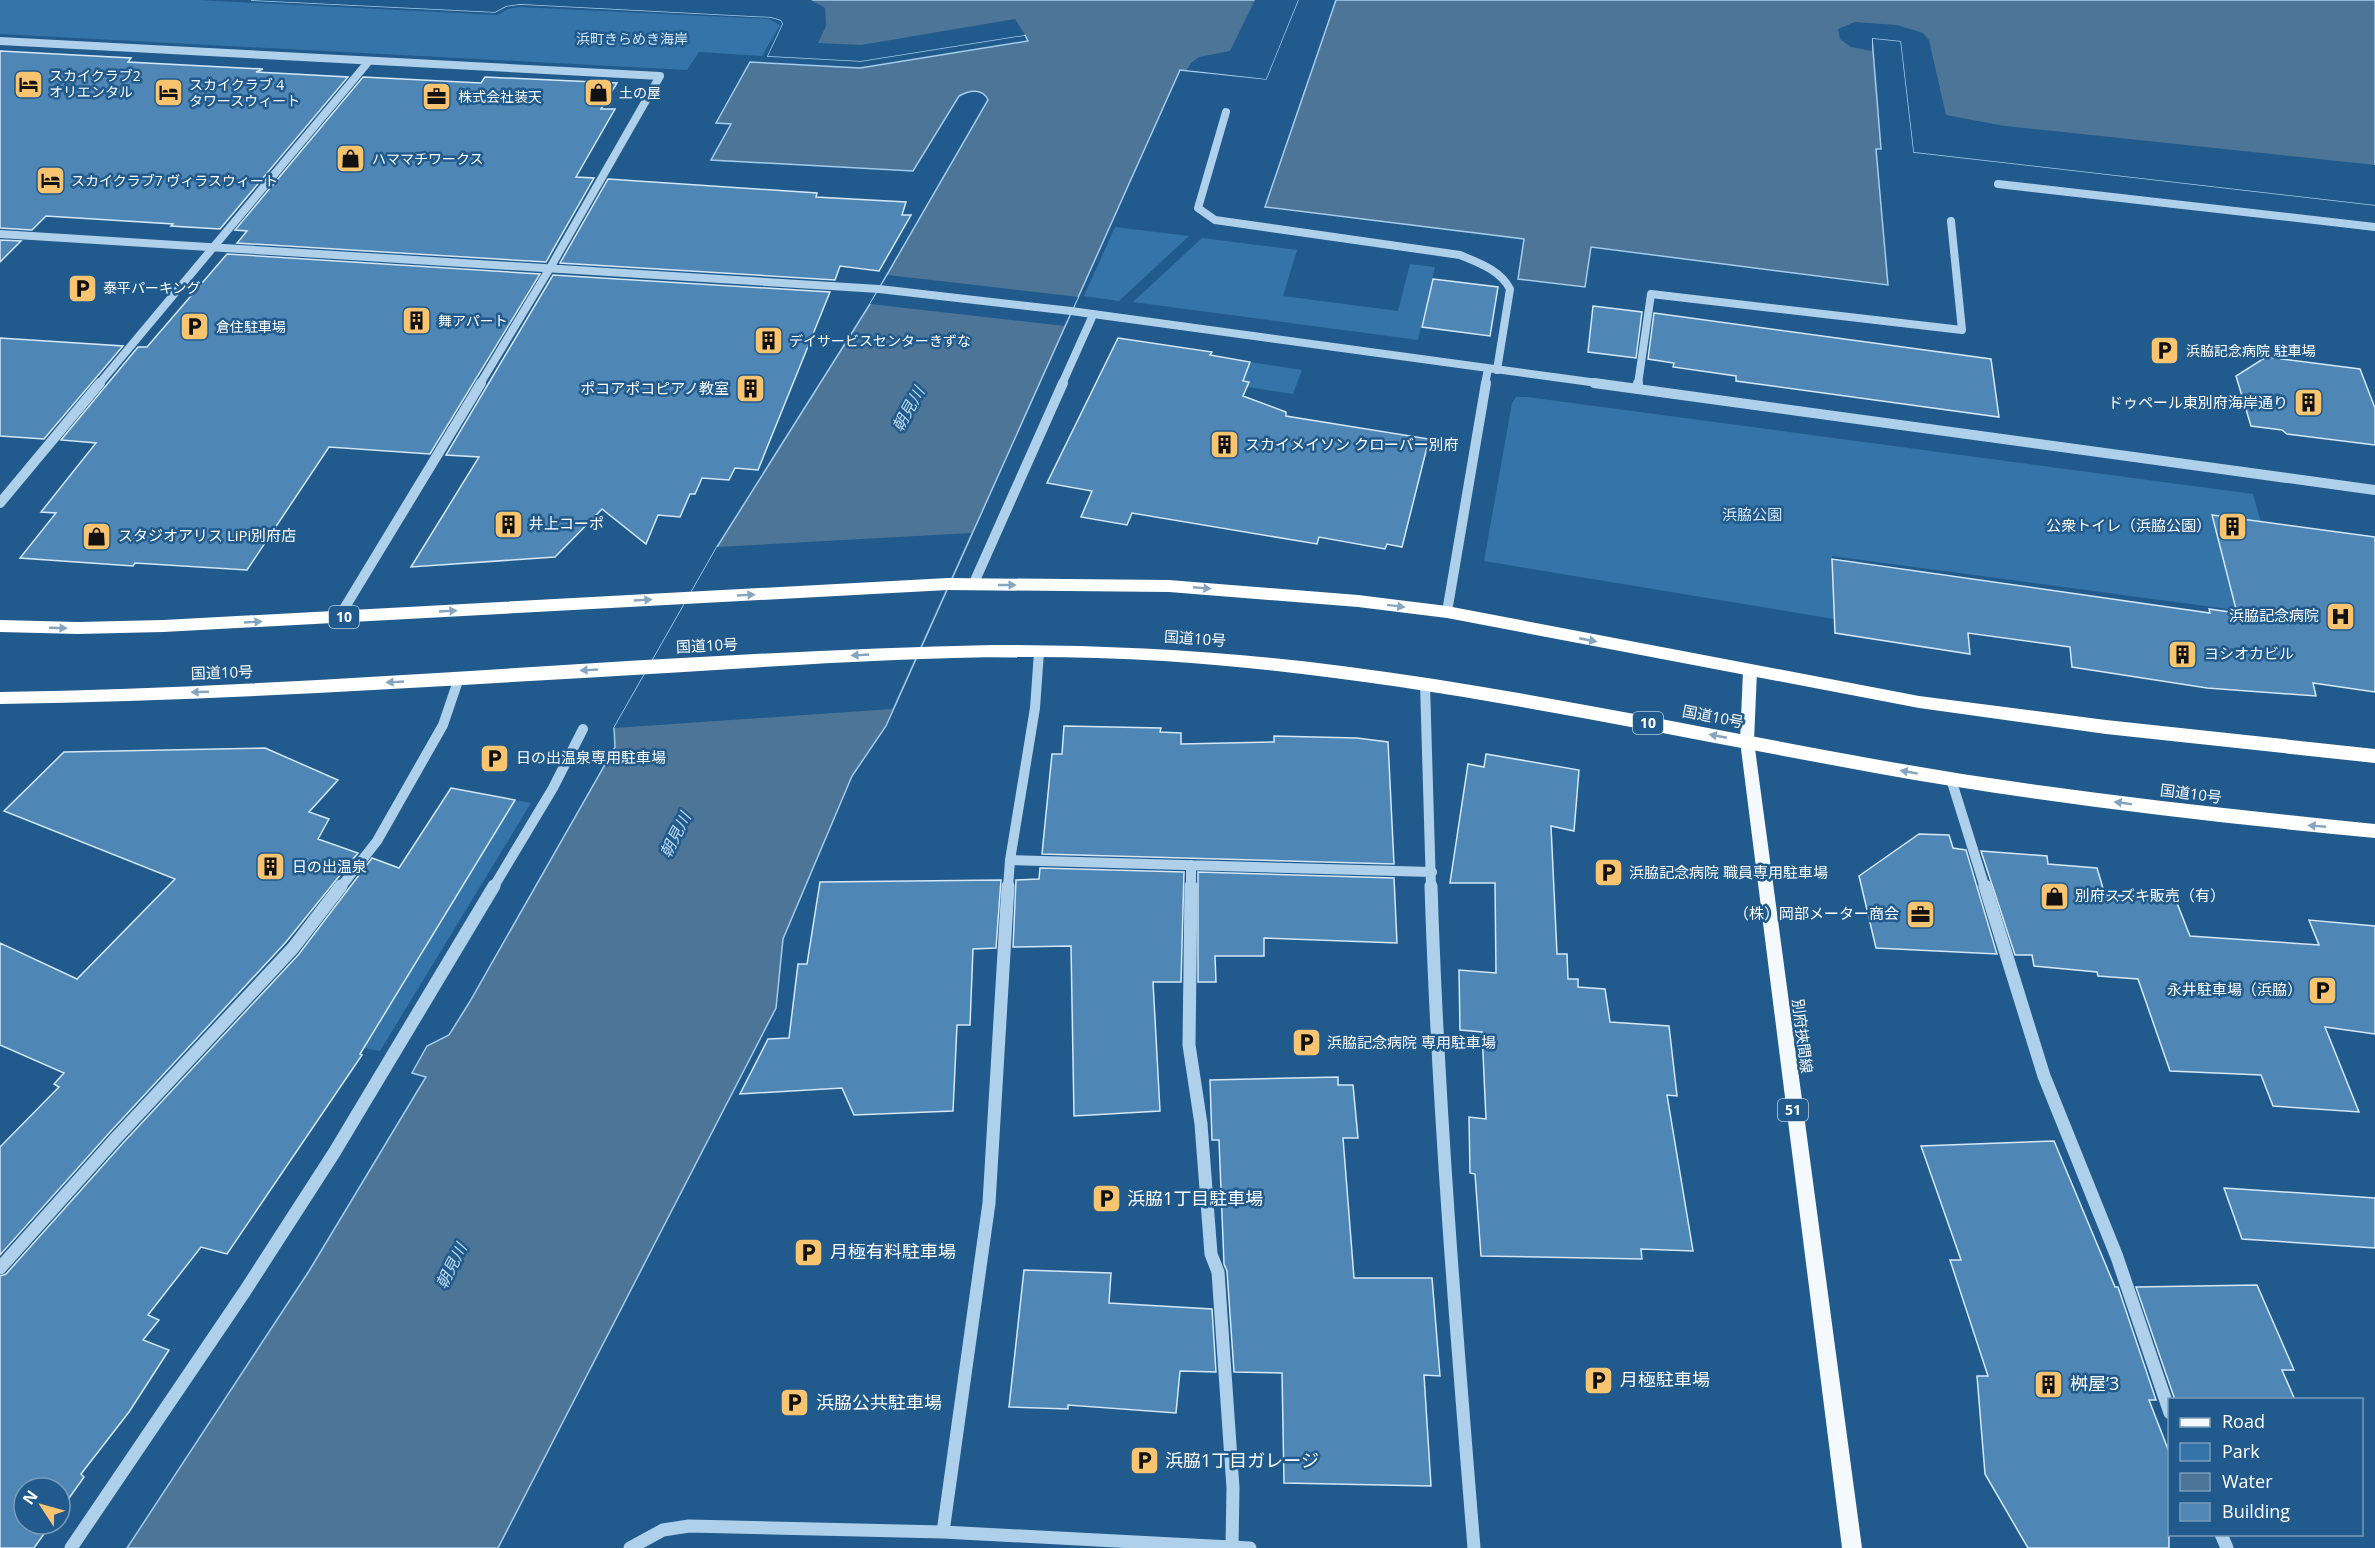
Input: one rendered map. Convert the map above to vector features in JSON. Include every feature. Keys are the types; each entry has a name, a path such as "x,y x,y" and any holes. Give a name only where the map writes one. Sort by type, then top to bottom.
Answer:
{"highway":[{"name":"10","path":"0,626 78,628 339,617 948,584 1169,586 1358,601 1447,612 1919,702 2106,727 2375,756"},
{"name":"国道10号","path":"0,698 268,689 918,651 1156,654 1347,672 1951,779 2183,811 2375,831"}],"main road":[{"name":"別府挾間線","path":"1749,671 1746,741 1852,1548"}],"street":[{"path":"0,40 660,76 550,268 339,617"},
{"path":"0,503 369,61"},
{"path":"1226,112 1198,208 1215,220 1460,255 1497,273 1507,282 1510,290 1492,369 1447,612"},
{"path":"1998,184 2375,227"},
{"path":"1637,390 1652,294 1962,330 1951,221"},
{"path":"0,234 879,289 1071,311 2375,490"},
{"path":"973,585 1093,315"},
{"path":"943,1532 989,1203 1010,860 1035,708 1039,652"},
{"path":"0,1268 117,1137 293,948 328,904 376,842 443,725 459,678"},
{"path":"1425,684 1435,1015 1450,1246 1474,1548"},
{"path":"71,1548 245,1291 334,1153 553,788 583,729"},
{"path":"1951,779 2044,1076 2117,1257 2168,1410"},
{"path":"1010,860 1432,872"},
{"path":"1191,866 1189,1045 1201,1124 1211,1254 1218,1272 1233,1488 1232,1547"},
{"path":"630,1548 663,1530 689,1526 943,1532 1250,1548"}],"green space":[{"name":"浜町きらめき海岸","path":"0,0 197,0 498,15 508,9 519,7 769,19 780,25 762,56 699,52 687,70 0,34"},
{"path":"1115,227 1189,236 1119,301 1084,296"},
{"path":"1202,238 1297,250 1283,296 1398,311 1410,264 1435,267 1418,340 1133,302"},
{"path":"1250,362 1302,370 1293,394 1247,387 1243,381"},
{"name":"浜脇公園","path":"1516,397 2253,494 2287,617 1832,556 1834,619 1484,561 1512,403"},
{"path":"515,800 531,803 380,1051 364,1048"}],"water":[{"name":"朝見川","path":"251,0 1298,0 1266,79 1180,70 886,726 852,776 783,939 776,1008 498,1548 127,1548 309,1271 426,1077 412,1073 427,1046 449,1035 469,1003 615,747 614,728 717,547 870,304 988,100 983,93 975,91 959,96 913,171 711,160 731,124 716,123 750,62 860,68 1028,41 1025,35 861,61 768,56 783,24 781,20 771,17 520,4 506,6 495,12"},
{"path":"1336,0 2375,0 2375,205 1914,152 1901,41 1872,38 1881,149 1876,149 1888,285 1591,247 1585,287 1518,279 1524,239 1265,207"}],"pier":[{"path":"251,0 811,0 825,8 826,26 818,43 861,45 1015,19 1025,35 861,61 768,56 783,24 781,20 771,17 520,4 506,6 495,12"},
{"path":"1255,0 1298,0 1266,79 1187,70 1191,63 1199,57 1230,51"},
{"path":"1855,22 1897,25 1923,33 1929,40 1946,115 2005,126 2375,165 2375,205 1914,152 1901,41 1872,38 1872,51 1851,47 1840,39 1838,29"},
{"path":"888,275 1078,297 1064,326 870,304"},
{"path":"971,533 892,709 614,728 717,547"}],"building":[{"path":"0,51 131,58 128,62 263,69 256,72 348,77 220,229 46,216 32,230 0,228"},
{"path":"363,77 481,83 485,77 617,83 601,109 615,109 576,177 594,178 546,262 237,243 247,231 235,230"},
{"path":"608,179 817,193 816,197 906,202 902,215 911,215 879,271 840,266 835,280 560,263"},
{"path":"0,240 21,241 0,262"},
{"path":"227,254 540,274 430,454 329,447 247,570 135,563 133,566 20,558 56,513 41,512 96,443 61,440 138,347 147,347"},
{"path":"553,275 830,292 758,470 735,468 729,480 702,478 695,494 690,494 680,517 658,515 646,544 602,509 555,557 411,567 479,457 446,455"},
{"path":"1433,279 1498,287 1490,336 1422,327"},
{"path":"1593,306 1642,312 1636,358 1588,352"},
{"path":"1654,313 1991,359 1999,417 1736,381 1736,376 1673,367 1674,363 1648,359"},
{"path":"0,338 123,346 44,439 0,436"},
{"name":"スカイメイソン クローバー別府","path":"1118,338 1212,352 1210,355 1250,362 1243,381 1249,382 1243,396 1286,412 1286,416 1429,439 1402,547 1387,544 1385,549 1319,537 1317,544 1132,513 1127,525 1081,517 1092,491 1047,483"},
{"name":"ドゥペール東別府海岸通り","path":"2266,357 2360,369 2375,408 2375,445 2287,434 2282,430 2251,426 2236,376"},
{"path":"2212,515 2375,537 2375,692 2313,683 2316,696 2207,688 2072,667 2070,647 1968,633 1970,654 1835,633 1832,559 2210,613 2209,609 2237,613"},
{"path":"1064,726 1161,728 1160,732 1181,733 1181,744 1274,742 1274,736 1357,738 1388,742 1394,864 1042,854 1052,754 1062,754"},
{"path":"265,748 338,780 309,812 329,819 318,839 358,853 286,942 0,1255 0,1147 59,1087 54,1084 64,1073 0,1045 0,943 77,979 175,879 4,811 64,752"},
{"path":"1486,754 1579,770 1574,831 1551,826 1557,954 1567,954 1568,979 1578,979 1578,987 1605,989 1610,1022 1669,1026 1677,1096 1667,1095 1693,1251 1641,1249 1642,1259 1481,1256 1475,1174 1470,1173 1469,1117 1486,1119 1482,1032 1460,1030 1459,970 1496,973 1495,883 1450,883 1468,764 1484,767"},
{"path":"451,788 515,800 360,1054 362,1055 227,1254 201,1247 148,1315 159,1320 143,1340 169,1350 129,1412 81,1474 84,1477 72,1494 72,1476 12,1476 12,1536 42,1536 34,1548 0,1548 0,1276 6,1274 123,1143 299,954 372,858 399,868"},
{"name":"（株）岡部メーター商会","path":"1919,834 1949,835 1953,848 1966,850 1997,954 1876,948 1859,876"},
{"path":"1981,851 2047,856 2048,864 2097,868 2105,895 2175,898 2190,936 2319,945 2309,920 2375,926 2375,1034 2325,1027 2359,1112 2273,1106 2261,1075 2170,1071 2138,979 2098,976 2097,972 2034,966 2032,955 2015,955"},
{"path":"1040,868 1184,872 1181,982 1153,982 1160,1111 1074,1116 1071,946 1013,947 1016,880 1039,879"},
{"path":"1198,872 1394,878 1397,943 1264,938 1264,956 1215,956 1216,982 1198,982"},
{"path":"1001,880 996,948 973,949 970,1025 957,1025 953,1111 854,1115 842,1088 740,1094 768,1039 789,1038 798,964 807,964 820,882"},
{"path":"1338,1077 1338,1085 1353,1085 1358,1138 1343,1138 1354,1278 1432,1278 1440,1376 1424,1375 1431,1486 1284,1483 1282,1373 1234,1372 1227,1271 1224,1264 1219,1140 1212,1140 1210,1080"},
{"path":"2054,1141 2115,1287 2118,1287 2156,1400 2149,1400 2168,1449 2169,1548 2028,1548 1985,1474 1977,1376 1988,1376 1950,1260 1961,1260 1921,1146"},
{"path":"2224,1188 2375,1198 2375,1248 2242,1239"},
{"path":"1024,1270 1111,1273 1109,1303 1212,1309 1216,1372 1180,1371 1176,1413 1068,1405 1068,1409 1009,1407"},
{"path":"2257,1285 2294,1370 2282,1370 2294,1398 2174,1398 2136,1287"}],"place":[{"name":"スカイクラブ2 オリエンタル","path":"28,84"},
{"name":"スカイクラブ 4 タワースウィート","path":"168,93"},
{"name":"土の屋","path":"598,93"},
{"name":"株式会社装天","path":"437,97"},
{"name":"ハママチワークス","path":"351,159"},
{"name":"スカイクラブ7 ヴィラスウィート","path":"50,181"},
{"name":"泰平パーキング","path":"82,288"},
{"name":"舞アパート","path":"417,321"},
{"name":"倉住駐車場","path":"195,327"},
{"name":"デイサービスセンターきずな","path":"768,341"},
{"name":"浜脇記念病院 駐車場","path":"2165,351"},
{"name":"ポコアポコピアノ教室","path":"750,389"},
{"name":"ドゥペール東別府海岸通り","path":"2309,403"},
{"name":"スカイメイソン クローバー別府","path":"1224,445"},
{"name":"井上コーポ","path":"508,524"},
{"name":"公衆トイレ（浜脇公園）","path":"2232,526"},
{"name":"スタジオアリス LiPi別府店","path":"97,536"},
{"name":"浜脇記念病院","path":"2340,616"},
{"name":"ヨシオカビル","path":"2183,654"},
{"name":"日の出温泉専用駐車場","path":"495,758"},
{"name":"日の出温泉","path":"271,867"},
{"name":"浜脇記念病院 職員専用駐車場","path":"1608,873"},
{"name":"別府スズキ販売（有）","path":"2054,896"},
{"name":"（株）岡部メーター商会","path":"1920,914"},
{"name":"永井駐車場（浜脇）","path":"2323,990"},
{"name":"浜脇記念病院 専用駐車場","path":"1306,1043"},
{"name":"浜脇1丁目駐車場","path":"1106,1199"},
{"name":"月極有料駐車場","path":"809,1252"},
{"name":"月極駐車場","path":"1599,1380"},
{"name":"桝屋’3","path":"2049,1384"},
{"name":"浜脇公共駐車場","path":"795,1403"},
{"name":"浜脇1丁目ガレージ","path":"1144,1461"}]}
